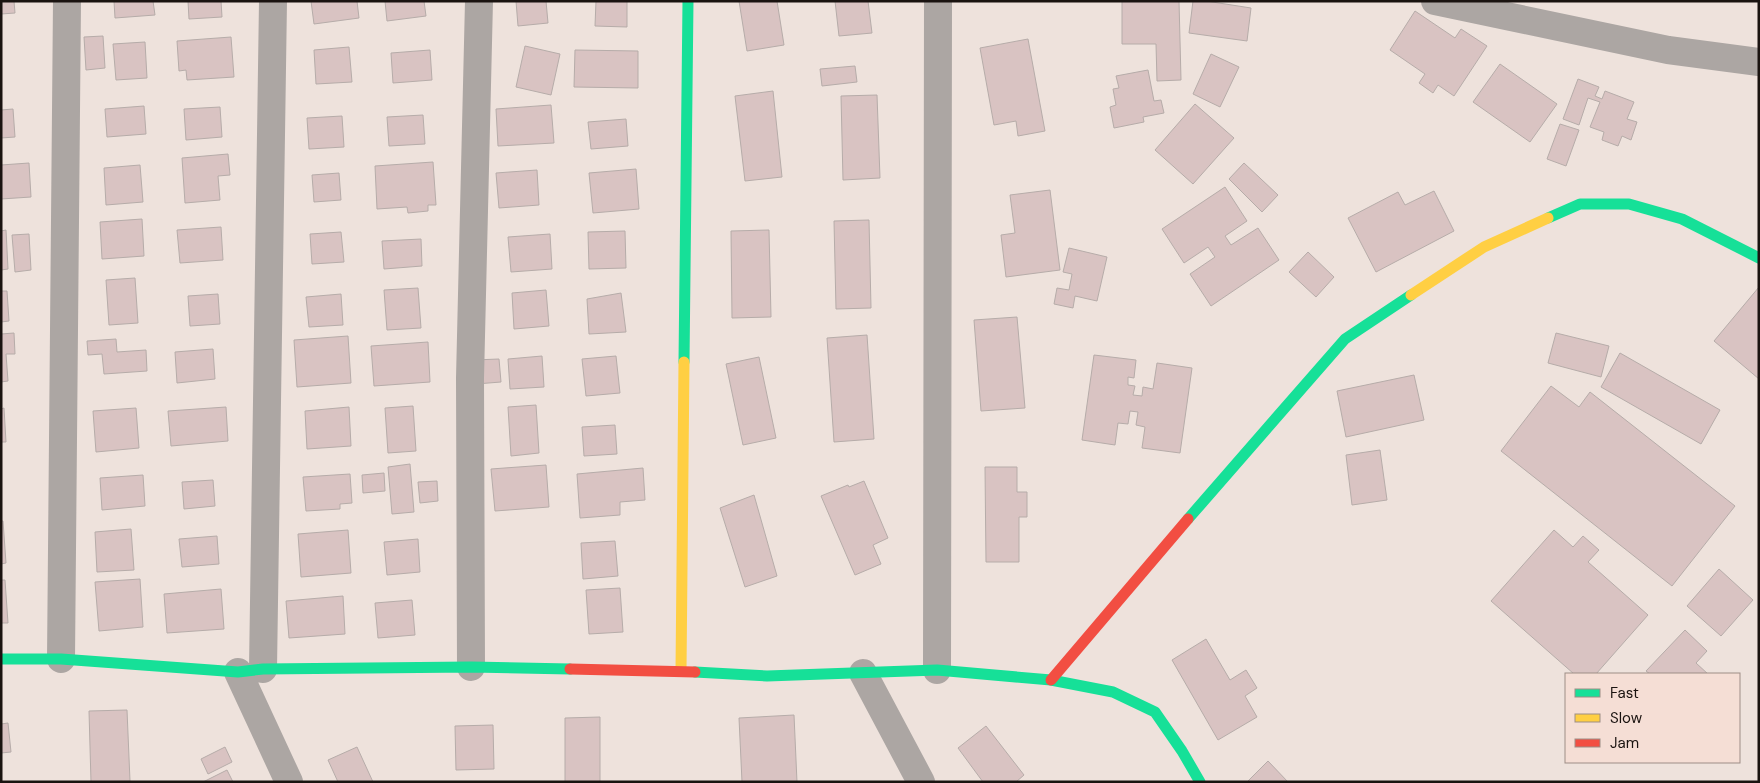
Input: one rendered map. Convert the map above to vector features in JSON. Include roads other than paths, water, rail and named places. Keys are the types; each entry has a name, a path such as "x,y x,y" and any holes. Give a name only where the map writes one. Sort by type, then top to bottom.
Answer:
{"street":[{"path":"61,659 67,1"},
{"path":"273,1 251,670 289,782"},
{"path":"471,667 470,378 478,1"},
{"path":"680,671 688,1"},
{"path":"937,670 938,1"},
{"path":"1434,1 1668,50 1759,62"},
{"path":"1051,680 1230,470 1345,339 1484,247 1580,204 1629,204 1682,219 1759,258"},
{"path":"1,659 61,659 251,670 471,667 680,671 766,676 937,670 1051,680 1113,692 1155,712 1182,751 1200,782"},
{"path":"863,673 921,782"}]}
